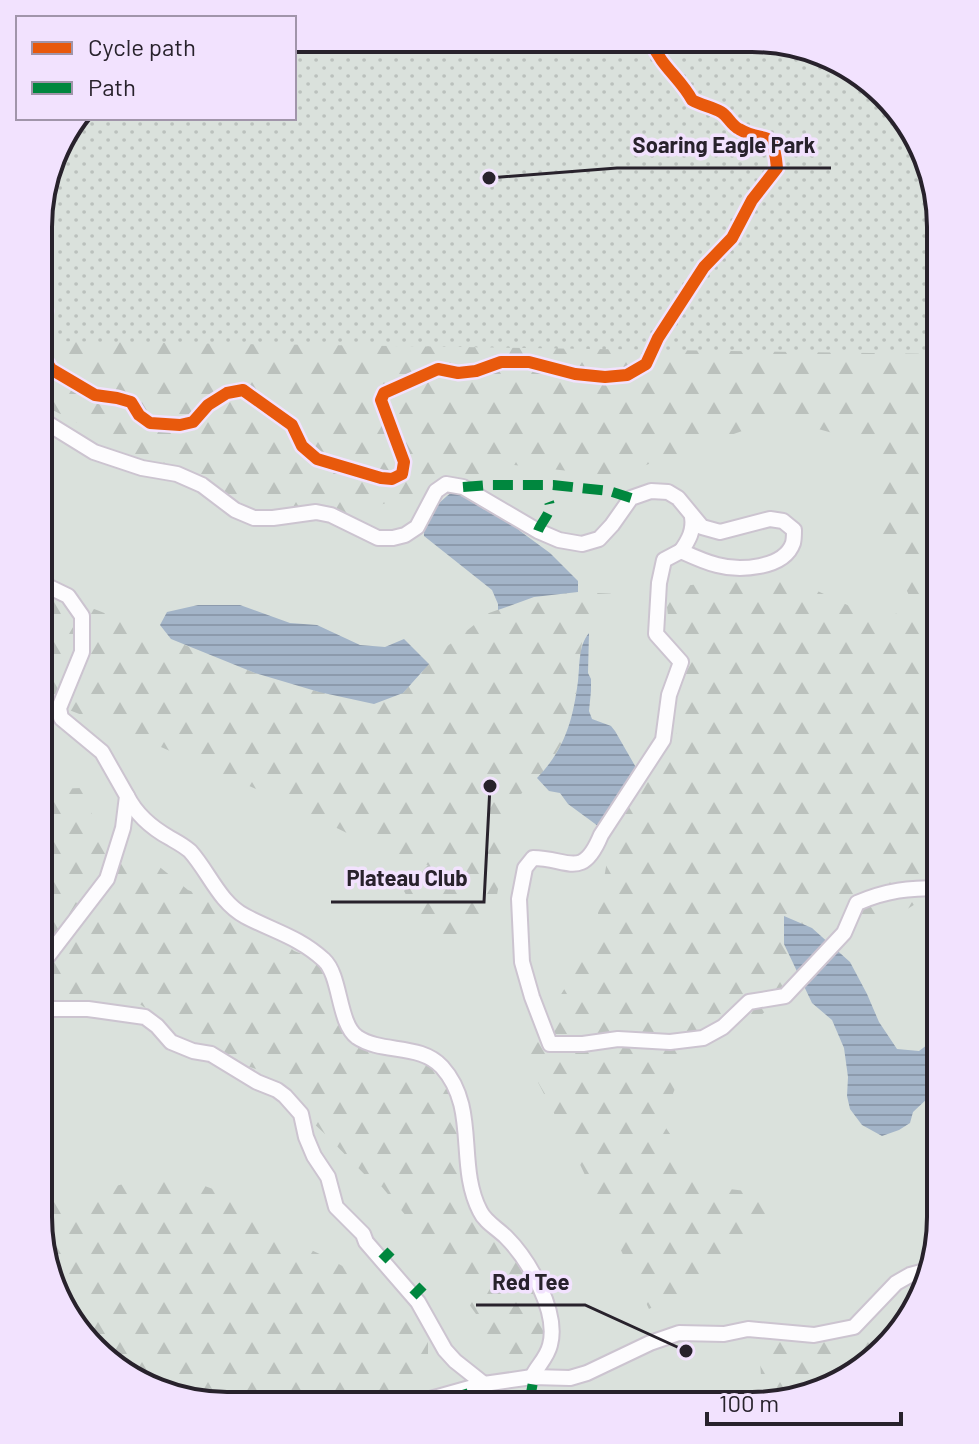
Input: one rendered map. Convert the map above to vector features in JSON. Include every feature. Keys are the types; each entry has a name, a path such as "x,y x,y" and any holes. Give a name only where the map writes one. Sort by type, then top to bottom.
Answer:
{"lane":[{"path":"52,426 94,452 142,468 177,474 202,485 235,510 254,518 316,512 331,515 378,538 405,535 417,527 436,491 446,484 463,487 538,531 559,540 582,544 599,539 631,498 651,491 668,492 678,498 702,527 720,532 770,519 783,521 794,530 793,544 785,556 771,564 743,568 719,566 681,551"},
{"path":"692,517 691,536 681,551 664,560 659,583 656,634 681,662 669,695 663,740 588,859 576,865 533,858 525,868 519,899 522,962 550,1044 583,1044 618,1039 670,1042 703,1038 723,1027 749,1002 785,996 844,933 857,903 902,889 927,888"},
{"path":"52,588 68,596 82,616 82,652 59,708 61,718 102,752 133,808 145,821 191,852 230,904 243,915 283,932 329,965 354,1035 371,1044 430,1057 457,1087 463,1108 470,1186 475,1200 481,1214 520,1253 535,1277 553,1325 550,1346 532,1377"},
{"path":"52,951 107,879 123,828 127,796"},
{"path":"52,1009 88,1009 145,1017 171,1042 211,1054 285,1096 301,1114 306,1137 328,1177 336,1207 406,1286 445,1350 484,1384"},
{"path":"455,1392 532,1377 570,1378 679,1333 724,1334 748,1329 814,1335 854,1327 896,1283 918,1273"}],"green space":[{"path":"296,52 752,52 797,58 840,75 876,103 891,120 914,160 927,216 927,897 824,961 760,1016 704,1014 662,1122 705,1186 762,1193 777,1209 729,1266 649,1309 524,1055 593,942 615,815 676,744 680,692 673,661 665,589 777,572 873,617 916,611 880,531 879,446 779,418 615,476 514,465 336,518 194,489 52,410 53,204 65,160 88,120 296,120"},
{"path":"296,52 775,53 819,65 840,75 876,103 904,140 921,182 927,216 927,354 52,341 53,204 65,160 88,120 296,120"},
{"path":"52,341 927,354 927,1228 914,1284 891,1324 866,1350 787,1389 775,1391 227,1392 182,1386 139,1369 103,1341 88,1324 65,1284 52,1228"},
{"path":"52,592 255,673 319,692 403,693 435,656 489,613 534,597 578,592 617,594 611,615 597,623 582,641 578,684 568,732 548,767 518,797 496,900 483,932 438,938 404,891 428,865 382,858 363,841 272,796 69,710 52,709"},
{"path":"82,788 89,797 92,816 129,855 151,860 188,890 208,898 237,921 259,927 278,937 294,951 315,959 333,992 343,1030 370,1050 433,1061 452,1088 462,1160 462,1195 475,1222 499,1237 521,1261 537,1297 545,1325 538,1360 514,1367 492,1361 480,1336 476,1314 407,1217 382,1187 369,1179 311,1121 296,1098 262,1071 232,1061 200,1041 182,1022 153,1013 135,1001 52,1005 52,789"},
{"path":"167,1172 248,1202 277,1234 399,1297 428,1339 428,1368 396,1392 204,1391 160,1379 139,1369 103,1341 88,1324 65,1284 55,1251 52,1193 72,1198"},
{"path":"897,1315 876,1341 840,1369 797,1386 760,1392 759,1347 775,1337 814,1338 882,1326"}],"water":[{"path":"452,492 509,519 578,581 578,592 534,597 498,610 492,590 424,536 428,516"},
{"path":"198,605 240,605 290,623 317,625 360,645 385,647 404,639 429,664 403,693 374,704 319,692 255,673 171,639 160,625 167,612"},
{"path":"589,633 589,711 592,719 611,726 638,771 598,826 568,804 560,793 549,791 537,778 555,756 566,733 576,695 581,650"},
{"path":"784,916 812,928 850,962 879,1022 897,1049 919,1051 927,1045 927,1099 913,1112 910,1123 882,1136 862,1125 850,1109 844,1048 832,1020 812,1003 784,944"}],"marked path":[{"path":"463,487 553,485 609,491 631,498"},
{"path":"538,531 548,513 549,502"},
{"path":"382,1260 391,1251"},
{"path":"413,1296 423,1286"},
{"path":"531,1392 532,1377"}],"cycle path":[{"path":"52,370 95,395 131,402 139,415 150,423 180,425 193,422 208,405 227,393 243,390 292,425 302,446 317,459 392,479 402,474 404,462 381,400 384,393 438,369 458,373 476,371 501,362 529,362 575,374 605,377 627,375 646,364 658,338 704,267 732,238 752,200 777,168 773,146 767,138 748,134 721,112 692,100 656,52"}],"place":[{"name":"Soaring Eagle Park","path":"489,178"},
{"name":"Plateau Club","path":"490,786"},
{"name":"Red Tee","path":"686,1351"}]}
